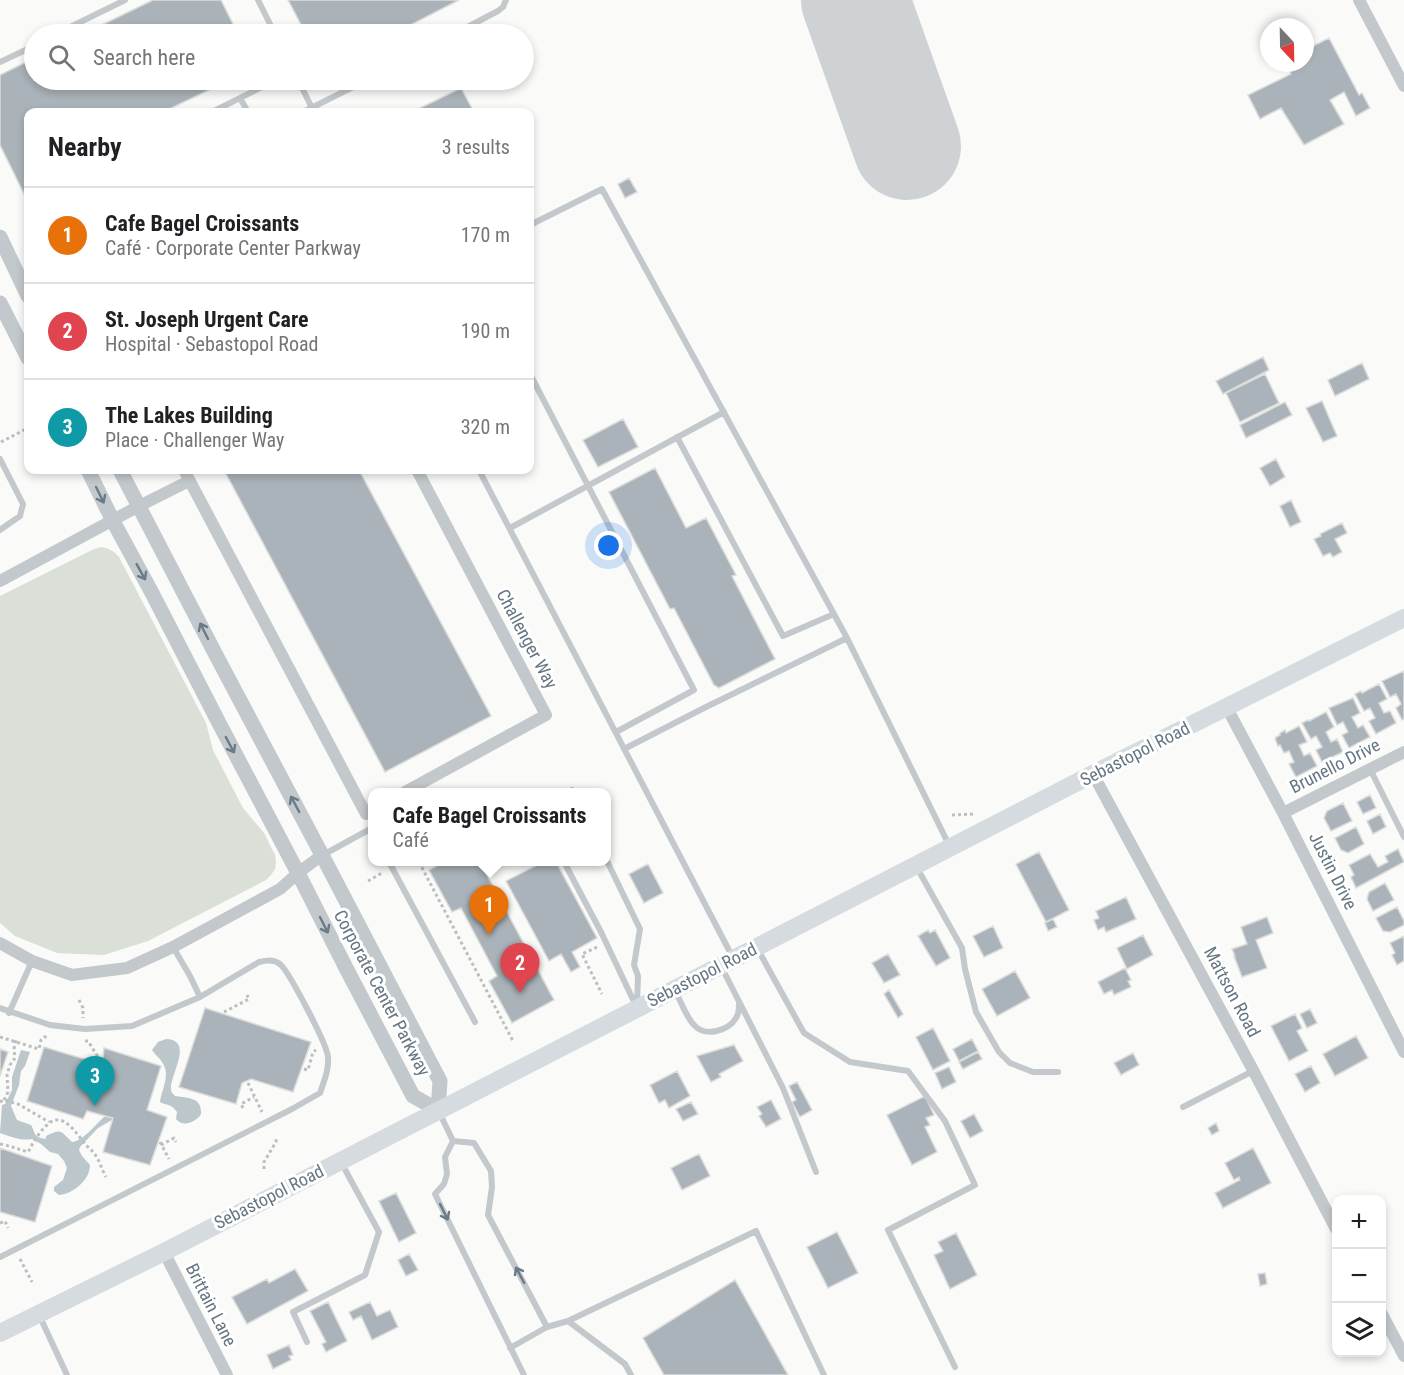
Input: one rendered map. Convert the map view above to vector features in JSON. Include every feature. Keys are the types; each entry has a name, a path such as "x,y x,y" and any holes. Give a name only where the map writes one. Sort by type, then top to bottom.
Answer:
{"main road":[{"name":"Sebastopol Road","path":"0,1333 164,1252 1094,774 1404,618"}],"street":[{"path":"1359,0 1404,86"},
{"path":"0,237 24,288"},
{"path":"0,303 24,350"},
{"name":"Corporate Center Parkway","path":"90,474 413,1095 438,1110 440,1082 122,474"},
{"name":"Challenger Way","path":"412,788 546,715 419,474"},
{"path":"0,581 139,506 186,475 368,810"},
{"name":"Justin Drive","path":"1227,708 1398,1028 1404,1052"},
{"name":"Brunello Drive","path":"1283,813 1404,752"},
{"name":"Mattson Road","path":"1094,774 1332,1221"},
{"path":"0,943 32,961 72,975 127,968 173,947 280,889 322,855"},
{"name":"Brittain Lane","path":"164,1252 227,1375"},
{"path":"1386,1322 1404,1356"}],"lane":[{"path":"76,24 125,0"},
{"path":"258,0 270,24"},
{"path":"473,24 498,11 506,0"},
{"path":"0,62 24,51"},
{"path":"220,108 256,90"},
{"path":"303,90 312,108 347,90"},
{"path":"240,98 246,108"},
{"path":"534,223 602,189 847,638 951,848"},
{"path":"534,382 694,690 616,732"},
{"path":"510,528 724,412"},
{"path":"677,437 783,636 834,614"},
{"path":"0,459 23,504 20,516 0,530"},
{"path":"481,474 616,732 728,962 739,1004 783,1088 816,1172"},
{"path":"624,749 847,638"},
{"path":"1370,769 1404,837"},
{"path":"322,855 368,829"},
{"path":"393,866 475,1022"},
{"path":"567,866 637,1009"},
{"path":"609,866 640,929 634,965 638,976 637,1009"},
{"path":"915,866 962,948 976,1012 999,1052 1010,1063 1033,1072 1058,1071"},
{"path":"173,947 200,997"},
{"path":"756,948 804,1033 850,1062 908,1071 945,1121 965,1163 975,1185 888,1230 955,1367"},
{"path":"0,1008 50,1025 85,1029 132,1026 200,997 259,962 270,959 280,964 286,972 311,1017 328,1055 328,1069 320,1093 0,1257"},
{"path":"9,1012 32,961"},
{"path":"674,990 693,1025 709,1033 732,1023 738,1016 739,1004"},
{"path":"1183,1107 1253,1070"},
{"path":"438,1110 453,1141"},
{"path":"453,1141 474,1143 491,1171 492,1187 488,1215 547,1327"},
{"path":"453,1141 445,1157 447,1174 444,1184 435,1194 524,1375"},
{"path":"306,1342 293,1312 365,1275 379,1232 340,1161"},
{"path":"510,1348 547,1327 568,1321 756,1231 825,1375"},
{"path":"39,1314 67,1375"},
{"path":"568,1321 625,1364 631,1375"}],"path":[{"path":"1,442 24,430"},
{"path":"422,866 513,1041"},
{"path":"368,881 382,873"},
{"path":"602,994 582,954 606,943"},
{"path":"224,1012 249,999 247,995"},
{"path":"79,1000 83,1018"},
{"path":"0,1037 39,1049 44,1037 58,1038"},
{"path":"15,1040 15,1058 7,1075 8,1092 3,1101 13,1103 50,1122"},
{"path":"79,1040 88,1041 98,1057"},
{"path":"304,1069 308,1070 313,1052 318,1049"},
{"path":"248,1083 262,1112"},
{"path":"243,1108 240,1104 254,1096"},
{"path":"0,1144 28,1152 50,1122 61,1120 81,1137 96,1157 106,1177"},
{"path":"169,1159 160,1143 174,1138 176,1142"},
{"path":"264,1169 264,1162 276,1138"},
{"path":"0,1223 5,1221 8,1227"},
{"path":"20,1257 32,1282"}],"shaded area":[{"path":"101,547 111,550 119,557 206,723 213,750 243,808 264,833 276,862 275,869 266,880 148,941 104,955 57,953 15,936 0,923 0,596"},
{"path":"166,1039 179,1045 180,1051 171,1092 175,1096 197,1101 201,1108 199,1117 189,1123 179,1122 176,1119 175,1109 160,1102 166,1072 162,1062 152,1050 158,1042"},
{"path":"21,1050 30,1052 21,1071 19,1085 11,1106 17,1120 31,1125 37,1136 46,1139 46,1136 59,1131 72,1142 85,1136 104,1117 113,1118 98,1128 80,1147 82,1156 90,1165 89,1171 80,1185 64,1194 59,1195 54,1191 54,1187 63,1180 67,1168 58,1154 50,1152 32,1139 20,1139 0,1133 2,1105 5,1104 12,1090 12,1077"}],"building":[{"path":"153,0 221,0 233,24 104,24"},
{"path":"288,0 459,0 412,24 301,24"},
{"path":"1329,38 1359,95 1362,93 1370,108 1356,116 1344,92 1330,100 1344,124 1304,145 1281,108 1260,119 1248,95 1291,74 1290,72 1314,72 1314,46"},
{"path":"24,63 24,90 209,90 171,108 24,108 24,194 0,145 0,75"},
{"path":"457,90 462,90 472,108 420,108"},
{"path":"629,178 637,192 625,198 618,184"},
{"path":"1263,357 1269,370 1223,394 1216,381"},
{"path":"1362,363 1369,379 1335,396 1328,380"},
{"path":"1265,374 1279,403 1240,422 1226,393"},
{"path":"1322,401 1337,436 1323,442 1306,408"},
{"path":"1285,402 1292,415 1246,438 1240,425"},
{"path":"623,419 638,447 598,467 583,440"},
{"path":"1276,459 1285,477 1270,486 1260,468"},
{"path":"655,468 686,528 706,518 736,575 732,576 775,659 719,688 714,685 674,608 670,609 609,492"},
{"path":"226,474 361,474 491,716 385,772"},
{"path":"1291,500 1301,522 1290,527 1280,506"},
{"path":"1342,523 1347,533 1335,539 1342,552 1333,557 1330,553 1323,556 1314,539"},
{"path":"1404,671 1404,719 1402,720 1396,708 1401,704 1396,694 1390,697 1382,681"},
{"path":"1379,684 1387,699 1379,703 1384,713 1390,711 1396,723 1376,734 1369,721 1375,718 1370,708 1364,711 1355,694"},
{"path":"1353,698 1360,713 1352,717 1358,728 1363,725 1370,737 1349,748 1342,735 1348,732 1343,722 1337,725 1329,708"},
{"path":"1326,712 1334,727 1326,732 1331,742 1337,739 1343,752 1322,762 1316,750 1322,747 1316,736 1311,739 1302,723"},
{"path":"1299,726 1307,742 1299,745 1304,756 1310,753 1317,766 1296,777 1289,764 1294,762 1289,751 1284,753 1275,739 1285,730 1286,733"},
{"path":"1370,795 1376,808 1363,814 1357,802"},
{"path":"1343,803 1352,821 1331,831 1324,818 1327,811"},
{"path":"1380,814 1386,827 1373,834 1367,821"},
{"path":"1356,827 1364,844 1348,853 1341,850 1335,838"},
{"path":"1398,849 1404,862 1356,888 1351,877 1354,875 1349,865 1370,854 1378,867 1388,862 1385,856"},
{"path":"1039,852 1069,910 1046,922 1016,864"},
{"path":"648,864 663,893 644,903 629,874"},
{"path":"436,866 482,866 554,1000 512,1023 489,981 497,976 461,908 452,912 429,870"},
{"path":"535,866 558,866 597,938 572,952 580,967 571,972 561,954 549,961 506,881"},
{"path":"1385,883 1394,900 1373,911 1367,899 1369,892"},
{"path":"1126,897 1136,919 1106,932 1104,927 1098,930 1094,920 1099,918 1096,911"},
{"path":"1397,907 1404,925 1390,932 1383,931 1376,918"},
{"path":"1267,917 1273,933 1256,940 1267,968 1242,977 1232,949 1247,944 1241,927"},
{"path":"1053,919 1057,927 1048,931 1045,923"},
{"path":"993,926 1003,948 984,957 973,936"},
{"path":"928,930 930,933 935,930 950,958 936,966 918,936"},
{"path":"1143,935 1153,955 1127,969 1117,948"},
{"path":"1404,936 1404,961 1397,965 1390,943"},
{"path":"888,954 900,975 884,983 872,963"},
{"path":"1125,968 1131,980 1128,981 1131,987 1114,995 1112,990 1104,994 1098,982"},
{"path":"1015,971 1030,998 997,1016 982,989"},
{"path":"889,990 903,1014 898,1018 884,994"},
{"path":"205,1008 311,1042 293,1092 251,1079 242,1083 236,1104 179,1087"},
{"path":"1310,1009 1317,1023 1307,1028 1300,1014"},
{"path":"1295,1014 1302,1028 1297,1031 1308,1051 1289,1061 1271,1026"},
{"path":"933,1028 950,1061 933,1070 916,1037"},
{"path":"1356,1036 1368,1058 1335,1076 1323,1054"},
{"path":"972,1039 978,1051 959,1061 953,1049"},
{"path":"734,1045 743,1061 719,1074 721,1077 711,1082 697,1056"},
{"path":"44,1047 94,1062 103,1058 104,1048 161,1066 147,1110 167,1117 150,1165 103,1152 113,1118 87,1111 83,1119 27,1101"},
{"path":"0,1049 8,1052 0,1076"},
{"path":"978,1052 982,1059 963,1069 959,1062"},
{"path":"1133,1053 1139,1065 1121,1075 1114,1063"},
{"path":"1311,1066 1320,1083 1305,1092 1295,1074"},
{"path":"949,1067 956,1082 942,1089 935,1073"},
{"path":"677,1071 690,1096 669,1108 665,1100 659,1103 650,1085"},
{"path":"797,1082 812,1110 800,1117 792,1102 796,1100 789,1086"},
{"path":"925,1096 934,1115 926,1118 930,1125 925,1127 937,1152 912,1165 887,1115"},
{"path":"771,1100 781,1119 766,1127 759,1116 762,1114 757,1107"},
{"path":"691,1102 698,1114 683,1121 676,1109"},
{"path":"974,1114 983,1131 970,1138 961,1121"},
{"path":"1216,1123 1219,1131 1212,1135 1208,1128"},
{"path":"0,1148 52,1166 35,1222 0,1212"},
{"path":"1253,1148 1271,1183 1223,1208 1215,1193 1240,1180 1239,1177 1234,1180 1225,1163"},
{"path":"699,1154 710,1176 682,1190 671,1168"},
{"path":"396,1193 416,1233 399,1242 379,1201"},
{"path":"837,1232 858,1273 828,1288 807,1247"},
{"path":"956,1233 977,1275 950,1289 934,1255 943,1251 938,1242"},
{"path":"409,1254 418,1270 406,1276 398,1260"},
{"path":"295,1269 308,1291 247,1324 232,1297 267,1279 269,1283"},
{"path":"1265,1273 1267,1284 1260,1286 1258,1274"},
{"path":"735,1280 788,1375 664,1375 643,1338"},
{"path":"328,1302 347,1341 326,1352 322,1344 326,1342 310,1311"},
{"path":"370,1302 377,1316 390,1310 398,1327 372,1340 361,1316 353,1320 349,1312"},
{"path":"289,1345 293,1355 289,1356 291,1360 273,1369 267,1355"}],"runway":[{"path":"855,0 907,146"}],"place":[{"name":"Cafe Bagel Croissants","path":"489,935"},
{"name":"St. Joseph Urgent Care","path":"520,993"},
{"name":"The Lakes Building","path":"95,1106"}]}
